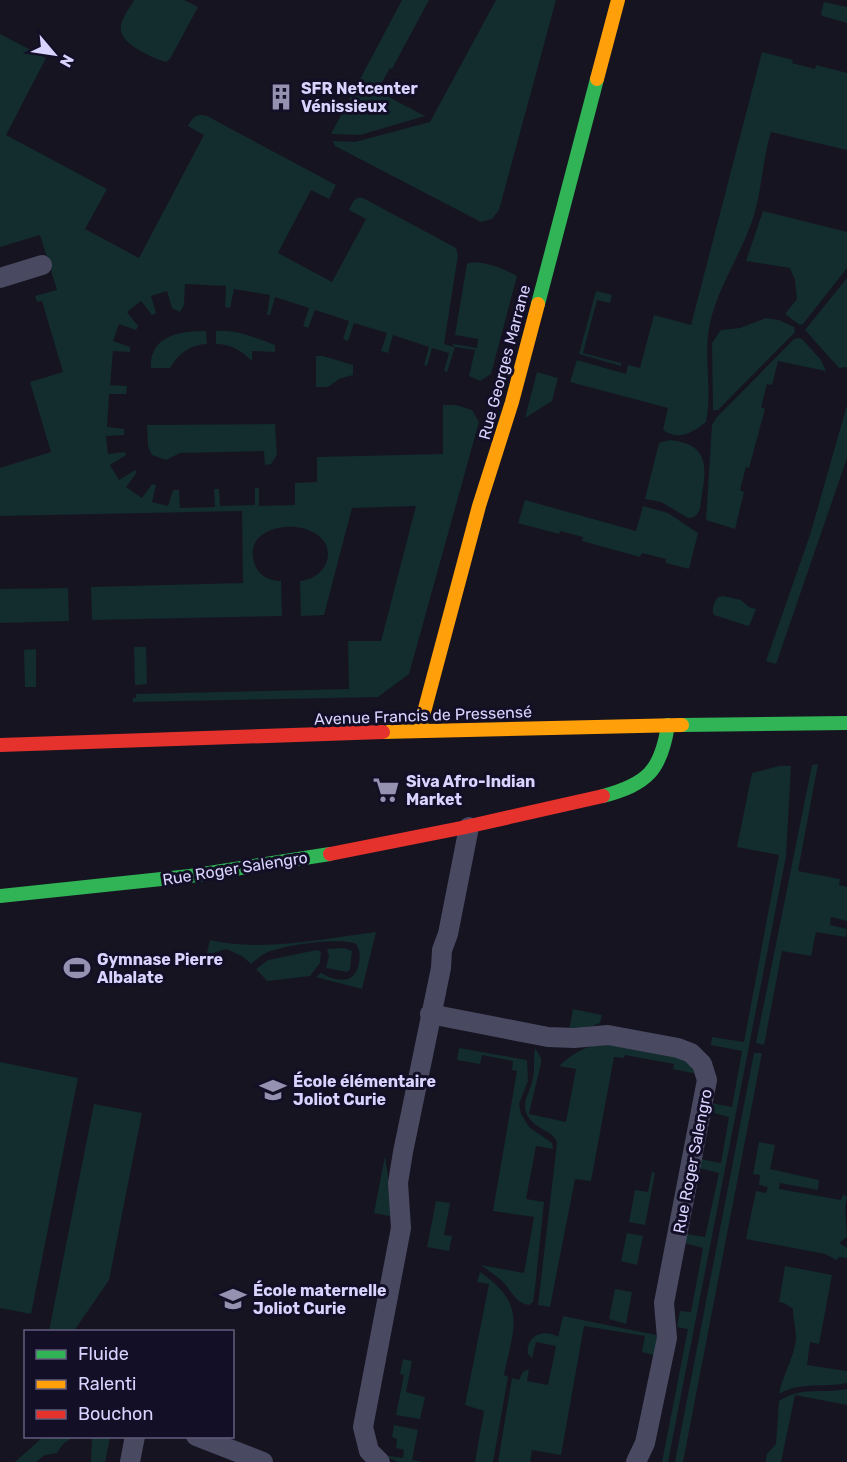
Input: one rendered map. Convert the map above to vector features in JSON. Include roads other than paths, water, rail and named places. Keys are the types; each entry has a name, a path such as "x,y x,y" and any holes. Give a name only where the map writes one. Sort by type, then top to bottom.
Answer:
{"street":[{"name":"Rue Georges Marrane","path":"419,731 479,506 512,402 618,0"},
{"path":"0,278 42,265"},
{"name":"Avenue Francis de Pressensé","path":"0,745 419,731 847,723"},
{"name":"Rue Roger Salengro","path":"0,896 180,878 254,867 469,827 610,794 641,783 661,762 668,725"},
{"path":"380,1462 369,1451 363,1426 401,1228 398,1183 441,968 442,950 448,934 469,827"},
{"name":"Rue Roger Salengro","path":"430,1014 548,1036 574,1038 609,1035 620,1037 678,1048 691,1053 702,1064 707,1080 664,1304 667,1338 645,1443 636,1462"},
{"path":"130,1462 135,1438"},
{"path":"199,1438 263,1462"}],"place":[{"name":"SFR Netcenter Vénissieux","path":"281,97"},
{"name":"Siva Afro-Indian Market","path":"386,790"},
{"name":"Gymnase Pierre Albalate","path":"77,968"},
{"name":"École élémentaire Joliot Curie","path":"273,1090"},
{"name":"École maternelle Joliot Curie","path":"233,1299"}]}
